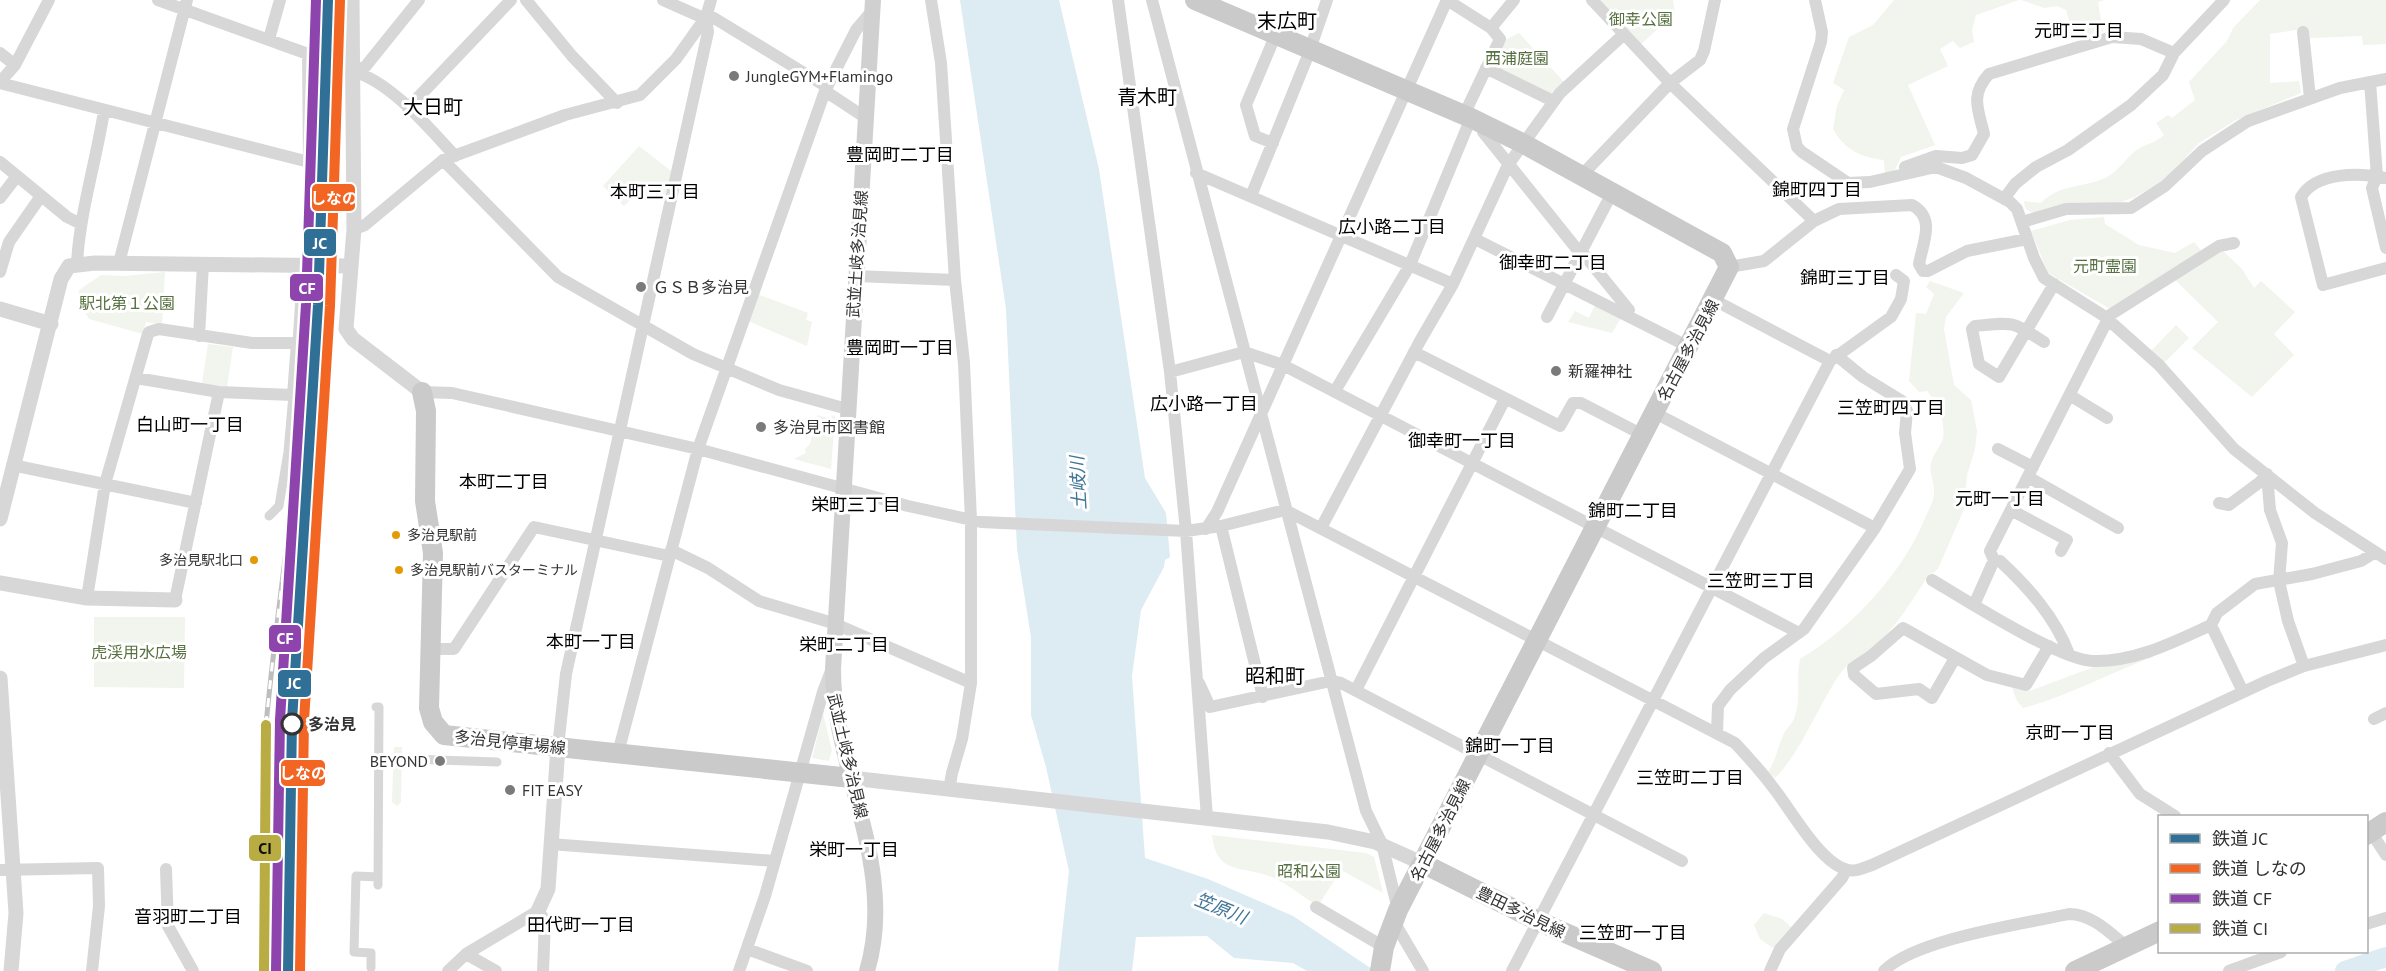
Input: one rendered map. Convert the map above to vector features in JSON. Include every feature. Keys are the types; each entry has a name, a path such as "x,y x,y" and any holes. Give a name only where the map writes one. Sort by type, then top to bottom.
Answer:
{"main road":[{"path":"1194,0 1309,48 1524,144 1722,253 1729,267"},
{"name":"武並土岐多治見線","path":"867,971 873,937 875,886 867,836 837,714 832,669 833,623 873,5"},
{"name":"名古屋多治見線","path":"1382,958 1396,915 1729,267"},
{"name":"多治見停車場線","path":"422,392 426,411 425,501 433,553 429,708 433,722 444,735 851,778"},
{"name":"豊田多治見線","path":"1424,864 1538,921 1652,971"},
{"path":"2075,971 2158,932"}],"street":[{"path":"49,0 15,65 0,83 309,162 308,54 185,5 158,0"},
{"path":"270,39 280,0"},
{"path":"352,0 354,229 346,329 353,339 422,392 452,393 698,449 843,486 909,506 976,521 1169,528 1186,531 1221,526 1285,510 1735,743 1771,784 1795,820 1834,864 1846,870 1857,871 1872,865 2109,753 2304,666 2386,645"},
{"path":"352,71 365,68 418,0"},
{"path":"408,108 511,0"},
{"path":"526,0 572,56 617,103"},
{"path":"663,0 714,18 753,40 866,117"},
{"path":"354,229 365,225 449,158 565,115 617,103 640,95 660,78 706,17 711,0"},
{"path":"931,0 941,63 955,280 976,521 971,683 962,739 952,772 955,790"},
{"path":"1118,0 1170,372 1186,531 1203,817"},
{"path":"1152,0 1366,811 1382,844 1396,915 1423,971"},
{"path":"1251,196 1327,0"},
{"path":"1206,529 1218,512 1447,0 1491,28 1500,39 1486,68 1473,122 1410,265 1335,391"},
{"path":"1491,28 1515,0"},
{"path":"1592,0 1670,83 1814,222"},
{"path":"1581,176 1670,83 1700,60 1715,0"},
{"path":"1815,0 1821,42 1793,129 1797,147 1840,180 1848,183 1857,184 1936,167 1966,178 2004,199 2017,209 2038,269 2044,278 2108,320 2159,365 2234,449 2315,513 2386,559"},
{"path":"2004,199 2015,184 2036,167 2068,150 2131,105 2163,75 2174,53 2224,0"},
{"path":"119,263 185,5"},
{"path":"618,753 698,449 826,89 856,30 873,5"},
{"path":"448,971 466,954 538,911 548,889 558,747 566,674 708,32 706,17"},
{"path":"2303,32 2310,98"},
{"path":"1273,143 1254,136 1246,105 1276,34"},
{"path":"1321,528 1414,352 1453,285 1508,165 1553,101 1623,35"},
{"path":"1895,176 1907,165 1936,156 1962,158 1972,154 1984,135 1977,98 1978,86 1989,74 2112,37 2141,39 2174,53"},
{"path":"0,53 15,65"},
{"path":"1486,68 1553,101"},
{"path":"352,71 367,75 408,108 449,158 558,277 693,354 779,390 847,409"},
{"path":"2022,222 2066,209 2131,208 2165,186 2219,138 2248,121 2310,98 2386,79"},
{"path":"2370,82 2381,177 2372,188 2386,248"},
{"path":"77,263 80,223 95,166 104,111"},
{"path":"1473,122 1629,310"},
{"path":"0,162 67,217 80,223"},
{"path":"1196,173 1341,234 1453,285"},
{"path":"2381,177 2340,175 2307,187 2301,197 2323,285 2386,268"},
{"path":"0,198 17,176"},
{"path":"1547,317 1612,193"},
{"path":"0,272 9,242 40,196"},
{"path":"1729,267 1764,261 1814,222 1839,209 1912,205 1920,209 1925,216 1927,227 1919,264 1923,271 1928,271 1967,251 2027,239"},
{"path":"1475,238 1689,347"},
{"path":"1974,605 1994,560 1990,551 2071,396 2110,315 2218,246 2234,243"},
{"path":"0,519 12,465 65,270 77,263 351,266"},
{"path":"199,336 203,264"},
{"path":"269,516 279,506 291,431 302,265"},
{"path":"1512,971 1833,358 1895,313 1904,281 1896,275"},
{"path":"856,276 955,280"},
{"path":"2044,342 2026,330 2013,322 1975,326 1972,329 1979,364 1999,377 2026,330 2054,284"},
{"path":"1714,300 1833,358 1902,400 1907,411 1905,433 1910,469 1875,528 1799,633 1764,658 1730,690 1718,706 1718,733"},
{"path":"0,309 51,324"},
{"path":"87,598 105,484 149,332 159,329 252,343 297,343"},
{"path":"1170,372 1244,352 1283,364 1596,525 1799,633"},
{"path":"1414,352 1560,426 1573,403 1581,404 1643,435"},
{"path":"136,378 219,392 293,395"},
{"path":"0,583 87,598 175,600 219,392"},
{"path":"2071,396 2107,418"},
{"path":"1356,690 1505,399"},
{"path":"1655,413 1875,528"},
{"path":"1998,449 2118,528"},
{"path":"12,465 196,503"},
{"path":"2219,502 2229,505 2267,474"},
{"path":"2267,474 2270,510 2282,543 2279,581 2288,621 2304,666"},
{"path":"2011,510 2067,540 2061,551"},
{"path":"1221,526 1263,697"},
{"path":"432,649 454,649 534,527 670,553 708,568 759,601 833,623 971,683"},
{"path":"1932,580 2049,646 2091,661 2145,653 2211,625 2217,613 2255,584 2279,581 2361,561 2374,553"},
{"path":"1994,560 2000,561 2035,596 2062,635 2069,654"},
{"path":"2211,625 2243,692"},
{"path":"1955,658 1932,698 1919,689 1876,694 1854,675 1853,668 1871,657 1903,628 1987,675 2026,685 2049,646"},
{"path":"739,971 775,861 799,772 832,669"},
{"path":"1195,674 1210,707 1331,681 1356,690 1682,861"},
{"path":"0,678 7,870 16,913 11,971"},
{"path":"371,968 371,953 354,952 356,876 378,881 379,707 376,707"},
{"path":"2374,719 2386,713"},
{"path":"2109,753 2140,794 2173,815"},
{"path":"379,758 497,762"},
{"path":"851,778 1328,832 1382,844 1424,864"},
{"path":"2377,830 2386,855"},
{"path":"550,844 775,861"},
{"path":"7,870 98,868 99,906 92,971"},
{"path":"166,869 168,926 189,969"},
{"path":"1770,971 1780,949 1842,878 1846,870"},
{"path":"1316,907 1382,958"},
{"path":"538,911 545,920 543,971"},
{"path":"1884,971 1891,964 1924,948 2069,914 2076,914 2100,925 2127,947"},
{"path":"2368,924 2386,918"},
{"path":"747,949 807,971"},
{"path":"2229,971 2276,953"},
{"path":"466,954 496,971"}],"green space":[{"name":"御幸公園","path":"1602,0 1673,0 1675,13 1639,46 1599,2"},
{"path":"1894,0 2019,0 1976,15 1972,30 1974,42 1960,48 1953,41 1940,49 1948,66 1908,85 1935,145 1901,157 1893,174 1885,175 1884,160 1854,151 1833,129 1837,106 1844,90 1833,83 1849,37 1873,25"},
{"path":"2021,0 2105,0 2098,2 2103,32 2074,37 2066,10 2057,6 2044,8"},
{"path":"2260,0 2386,0 2386,44 2363,45 2362,36 2310,38 2308,28 2270,34 2270,83 2299,81 2301,93 2236,120 2199,143 2165,180 2135,197 2121,202 2058,205 2032,213 2025,208 2024,201 2041,203 2055,192 2105,178 2115,172 2135,151 2164,135 2156,123 2168,115 2172,118 2195,100 2189,82 2227,41 2233,28"},
{"name":"西浦庭園","path":"1519,33 1564,82 1552,96 1492,66 1507,39"},
{"path":"639,146 671,171 665,200 638,193 624,206 603,186"},
{"name":"元町霊園","path":"2104,217 2105,224 2139,245 2175,253 2194,242 2206,256 2221,249 2242,269 2254,288 2261,281 2295,312 2274,334 2294,355 2252,397 2192,348 2218,322 2169,274 2112,310 2048,273 2031,231 2070,220"},
{"name":"駅北第１公園","path":"165,272 162,325 146,322 143,334 89,319 77,299 79,290 101,275 124,276"},
{"path":"1930,281 1964,293 1946,317 1944,329 1954,385 1971,400 1977,431 1975,449 1967,475 1964,509 1938,569 1930,573 1903,613 1880,641 1868,653 1842,671 1794,754 1775,778 1768,772 1784,733 1795,716 1800,659 1838,632 1857,615 1890,578 1916,537 1933,500 1931,463 1943,438 1942,419 1927,391 1919,392 1909,381 1916,313 1926,314 1934,294 1926,287"},
{"path":"757,294 808,313 806,320 812,322 807,346 748,321"},
{"path":"1595,305 1621,318 1612,333 1568,322 1575,311 1589,318"},
{"path":"2176,325 2189,338 2163,364 2150,352"},
{"path":"208,344 233,347 227,387 202,383"},
{"path":"817,415 828,418 835,415 831,469 794,459 806,453 805,449 810,444"},
{"name":"虎渓用水広場","path":"94,617 185,617 184,688 94,687"},
{"path":"2153,654 2153,657 2073,691 2023,708 2017,701 2012,688 2029,691 2105,663"},
{"path":"823,714 832,750 829,761 812,758"},
{"path":"394,747 402,747 401,802 397,806 392,802"},
{"name":"昭和公園","path":"1212,835 1366,853 1374,857 1383,893 1341,870 1318,906 1273,877 1230,866 1223,862 1214,847"},
{"path":"1764,913 1782,919 1791,927 1773,948 1760,939 1754,925"}],"water":[{"name":"土岐川","path":"960,0 1059,0 1099,169 1145,478 1166,513 1170,557 1165,560 1164,567 1141,610 1132,676 1145,858 1208,879 1293,916 1375,971 1307,971 1293,963 1234,958 1207,936 1136,937 1132,971 1058,971 1069,871 1046,767 1031,715 1031,637 1017,549 1006,309"}],"waterway":[{"name":"笠原川","path":"2345,971 2386,957"}],"railway":[{"path":"266,725 306,371"}],"rail line":[{"name":"CF","path":"276,971 280,720 306,304 316,0"},
{"name":"JC","path":"288,971 292,721 318,305 328,0"},
{"name":"しなの","path":"300,971 304,721 330,306 340,0"},
{"name":"CI","path":"264,971 266,725"}],"place":[{"name":"JungleGYM+Flamingo","path":"734,76"},
{"name":"ＧＳＢ多治見","path":"641,287"},
{"name":"新羅神社","path":"1556,371"},
{"name":"多治見市図書館","path":"761,427"},
{"name":"多治見駅前","path":"396,535"},
{"name":"多治見駅北口","path":"254,560"},
{"name":"多治見駅前バスターミナル","path":"399,570"},
{"name":"多治見","path":"292,724"},
{"name":"BEYOND","path":"440,761"},
{"name":"FIT EASY","path":"510,790"}],"district":[{"name":"末広町","path":"1287,21"},
{"name":"元町三丁目","path":"2079,30"},
{"name":"青木町","path":"1147,97"},
{"name":"大日町","path":"433,107"},
{"name":"豊岡町二丁目","path":"900,154"},
{"name":"錦町四丁目","path":"1817,189"},
{"name":"本町三丁目","path":"655,191"},
{"name":"広小路二丁目","path":"1392,226"},
{"name":"御幸町二丁目","path":"1553,262"},
{"name":"錦町三丁目","path":"1845,277"},
{"name":"豊岡町一丁目","path":"900,347"},
{"name":"広小路一丁目","path":"1204,403"},
{"name":"三笠町四丁目","path":"1891,407"},
{"name":"白山町一丁目","path":"190,424"},
{"name":"御幸町一丁目","path":"1462,440"},
{"name":"本町二丁目","path":"504,481"},
{"name":"元町一丁目","path":"2000,498"},
{"name":"栄町三丁目","path":"856,504"},
{"name":"錦町二丁目","path":"1633,510"},
{"name":"三笠町三丁目","path":"1761,580"},
{"name":"本町一丁目","path":"591,641"},
{"name":"栄町二丁目","path":"844,644"},
{"name":"昭和町","path":"1275,676"},
{"name":"京町一丁目","path":"2070,732"},
{"name":"錦町一丁目","path":"1510,745"},
{"name":"三笠町二丁目","path":"1690,777"},
{"name":"栄町一丁目","path":"854,849"},
{"name":"音羽町二丁目","path":"188,916"},
{"name":"田代町一丁目","path":"581,924"},
{"name":"三笠町一丁目","path":"1633,932"}]}
